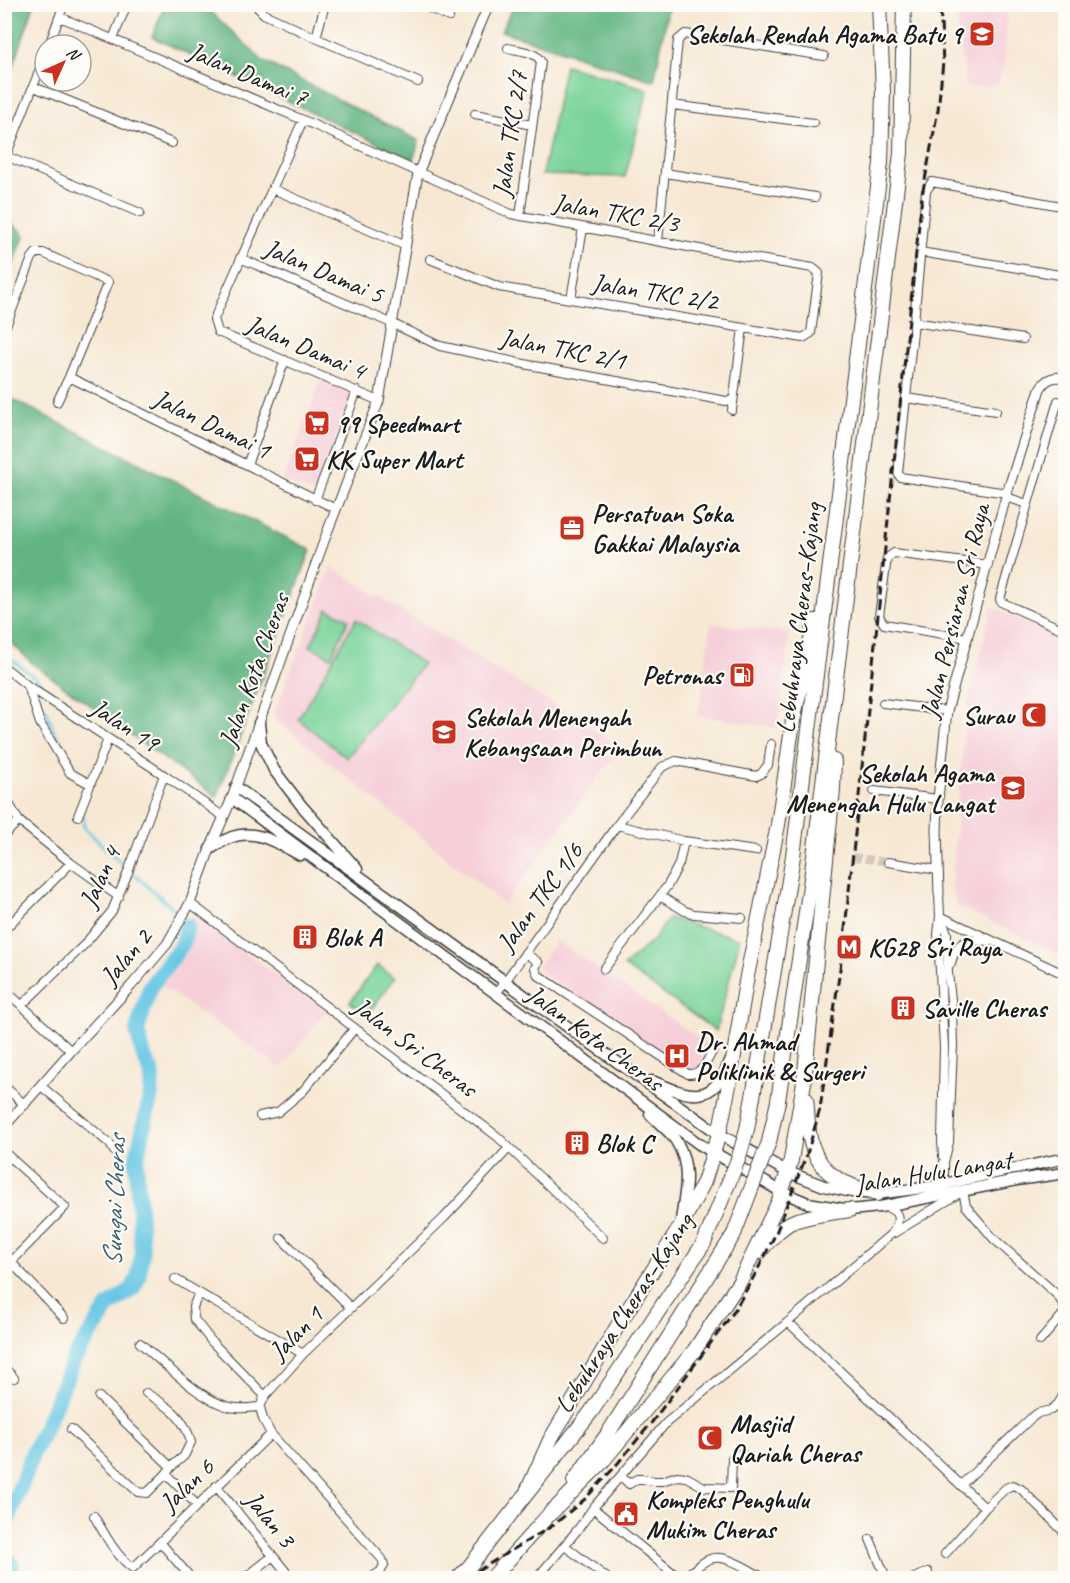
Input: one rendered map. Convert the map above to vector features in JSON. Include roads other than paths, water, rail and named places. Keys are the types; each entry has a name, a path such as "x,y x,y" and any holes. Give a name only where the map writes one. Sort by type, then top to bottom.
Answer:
{"highway":[{"path":"872,4 883,91"},
{"name":"Lebuhraya Cheras–Kajang","path":"458,1578 591,1412 704,1243 740,1157 753,1097 793,856 881,163 883,91 879,4"},
{"name":"Lebuhraya Cheras–Kajang","path":"492,1578 549,1515 607,1436 734,1233 769,1142 778,1101 812,872 901,153 904,4"},
{"path":"525,1496 550,1440 679,1229 704,1182 719,1134 729,1084 747,976 778,825 793,722 815,624 832,519 839,500"},
{"path":"738,1285 779,1201 792,1160 804,1082 833,789 835,694"},
{"path":"804,1082 812,1147 823,1167 842,1183 879,1200"},
{"path":"549,1515 602,1462 694,1351 768,1242 791,1223 850,1210"}],"main road":[{"path":"259,723 261,743 274,770 368,881"},
{"name":"Jalan Kota Cheras","path":"236,787 719,1134"},
{"name":"Jalan Kota Cheras","path":"232,798 699,1144 713,1152"},
{"path":"210,849 231,838 253,834 271,840 327,868"},
{"path":"633,1073 682,1092 693,1095 702,1094 717,1086 725,1073 734,1049"},
{"path":"624,1088 675,1139 682,1153 687,1178 679,1229"},
{"name":"Jalan Hulu Langat","path":"719,1134 788,1172 824,1186 879,1200 963,1191 1065,1173"},
{"name":"Jalan Hulu Langat","path":"713,1152 782,1192 807,1203 850,1210 944,1183 1065,1158"}],"street":[{"path":"54,33 64,4"},
{"path":"113,39 127,4"},
{"path":"316,38 324,4"},
{"path":"421,4 449,16"},
{"name":"Jalan Kota Cheras","path":"236,787 336,509 379,400 418,173 489,4"},
{"path":"257,6 264,14 418,82"},
{"name":"Jalan Damai 7","path":"60,17 303,120 418,173"},
{"path":"658,242 678,40 685,34 824,56"},
{"name":"Jalan TKC 2/7","path":"508,48 536,55 541,62 520,216"},
{"path":"33,89 5,158 140,213"},
{"path":"49,93 172,143"},
{"path":"672,105 814,123"},
{"path":"476,114 532,125"},
{"path":"240,258 303,120"},
{"name":"Jalan TKC 2/3","path":"418,173 511,214 813,268"},
{"path":"665,173 815,197"},
{"path":"1028,504 1007,495 898,475 926,190 932,182 1065,207"},
{"path":"273,189 406,246"},
{"path":"571,299 583,228"},
{"path":"920,252 1065,276"},
{"path":"4,331 32,258 36,253 43,253 108,282 57,402"},
{"name":"Jalan Damai 5","path":"240,258 391,323"},
{"name":"Jalan Damai 4","path":"240,258 214,319 218,332 379,400"},
{"name":"Jalan TKC 2/2","path":"430,259 499,287 803,338 811,333 819,273 813,268"},
{"path":"914,322 1023,339"},
{"name":"Jalan TKC 2/1","path":"391,323 440,346 643,386 726,401 732,400"},
{"path":"732,410 743,328"},
{"path":"247,465 285,360"},
{"name":"Jalan Damai 1","path":"69,377 336,509"},
{"name":"Jalan Persiaran Sri Raya","path":"940,916 938,800 947,711 1007,495 1040,389 1053,377 1065,378"},
{"path":"315,500 357,391"},
{"path":"906,398 996,411"},
{"path":"1058,401 1000,596 1001,602 1065,628"},
{"path":"968,638 884,624 879,616 887,558 894,553 988,565"},
{"name":"Jalan 19","path":"4,667 28,686 224,817"},
{"path":"28,686 40,723 70,773 90,784"},
{"path":"883,703 947,711"},
{"path":"78,816 108,739"},
{"name":"Jalan TKC 1/6","path":"496,994 617,825 662,767 676,761 756,776 761,774 768,765 771,744"},
{"name":"Jalan 4","path":"22,1005 85,944 112,910 119,897 164,775"},
{"name":"Jalan 2","path":"4,1127 167,944 190,903 236,787"},
{"path":"874,791 938,800"},
{"path":"4,795 19,821 71,863 119,897"},
{"path":"4,835 19,821"},
{"path":"617,825 684,842 756,851"},
{"path":"604,969 668,885 679,864 684,842"},
{"path":"888,862 938,870"},
{"path":"4,930 71,863"},
{"path":"660,896 694,914 742,918"},
{"name":"Jalan Sri Cheras","path":"190,903 498,1137 603,1238"},
{"path":"940,916 1065,975"},
{"path":"940,916 947,933 953,1046 949,1142 944,1162"},
{"path":"940,916 938,934 944,1047 942,1126 944,1183"},
{"path":"948,973 958,945 965,942 993,941"},
{"path":"525,953 538,962 535,968 538,975 688,1074 701,1071 714,1047"},
{"path":"4,989 71,1051"},
{"path":"260,1116 278,1112 303,1091 355,1028"},
{"path":"4,1086 25,1105"},
{"path":"41,1086 110,1144 114,1151"},
{"name":"Jalan 1","path":"260,1407 265,1396 303,1354 444,1218 509,1148"},
{"path":"4,1269 65,1207 6,1155"},
{"path":"891,1234 963,1191 966,1206 994,1239 1063,1299 1065,1310 1040,1341"},
{"path":"537,1578 666,1423 897,1228 899,1221 896,1213 879,1200"},
{"path":"281,1238 351,1308"},
{"path":"11,1262 64,1318"},
{"path":"175,1279 303,1354"},
{"path":"199,1293 193,1307 194,1319 212,1342 265,1396"},
{"path":"788,1322 985,1508"},
{"path":"140,1343 194,1390 236,1408 260,1407 271,1434 382,1559 384,1565 372,1578"},
{"path":"4,1367 14,1378"},
{"path":"961,1485 1030,1419 1038,1413 1051,1410 1058,1404 1065,1391"},
{"path":"71,1429 138,1492 147,1493 184,1456 191,1442 188,1430 178,1415 167,1405 146,1393"},
{"path":"99,1397 168,1470 197,1505"},
{"name":"Jalan 6","path":"94,1516 107,1539 133,1568 271,1434"},
{"path":"621,1476 629,1484 637,1479 654,1481 677,1476 686,1477 704,1487 731,1488 732,1458 742,1453"},
{"path":"945,1554 985,1508 1006,1488 1013,1485 1021,1490 1065,1534"},
{"name":"Jalan 3","path":"216,1486 291,1578"},
{"path":"593,1508 673,1573 682,1577 710,1559 722,1558 734,1561 764,1578"},
{"path":"870,1539 886,1578"},
{"path":"160,1542 191,1578"},
{"path":"565,1546 607,1578"},
{"path":"245,1578 273,1556"},
{"path":"914,1578 928,1572"}],"waterway":[{"path":"4,654 41,682 46,692"},
{"path":"46,709 53,730 78,772"},
{"path":"83,815 84,827 180,914"},
{"name":"Sungai Cheras","path":"4,1530 33,1453 74,1359 108,1307 133,1288 138,1278 142,1252 136,1162 151,1094 152,1073 144,1057 137,1031 150,987 183,943 187,926"},
{"name":"Sungai Cheras","path":"4,1558 9,1560 12,1566 11,1573 6,1578"}],"tunnel":[{"path":"853,857 888,862"}],"railway":[{"path":"466,1578 552,1526 585,1499 652,1422 733,1313 776,1233 807,1154 820,1109 843,948 922,196 938,110 943,62 940,4"}],"place":[{"name":"Sekolah Rendah Agama Batu 9","path":"982,34"},
{"name":"99 Speedmart","path":"317,423"},
{"name":"KK Super Mart","path":"307,459"},
{"name":"Persatuan Soka Gakkai Malaysia","path":"572,528"},
{"name":"Petronas","path":"742,675"},
{"name":"Surau","path":"1034,715"},
{"name":"Sekolah Menengah Kebangsaan Perimbun","path":"444,732"},
{"name":"Sekolah Agama Menengah Hulu Langat","path":"1013,788"},
{"name":"Blok A","path":"305,937"},
{"name":"KG28 Sri Raya","path":"849,947"},
{"name":"Saville Cheras","path":"903,1008"},
{"name":"Dr. Ahmad Poliklinik & Surgeri","path":"677,1056"},
{"name":"Blok C","path":"577,1143"},
{"name":"Masjid Qariah Cheras","path":"710,1438"},
{"name":"Kompleks Penghulu Mukim Cheras","path":"626,1514"}]}
